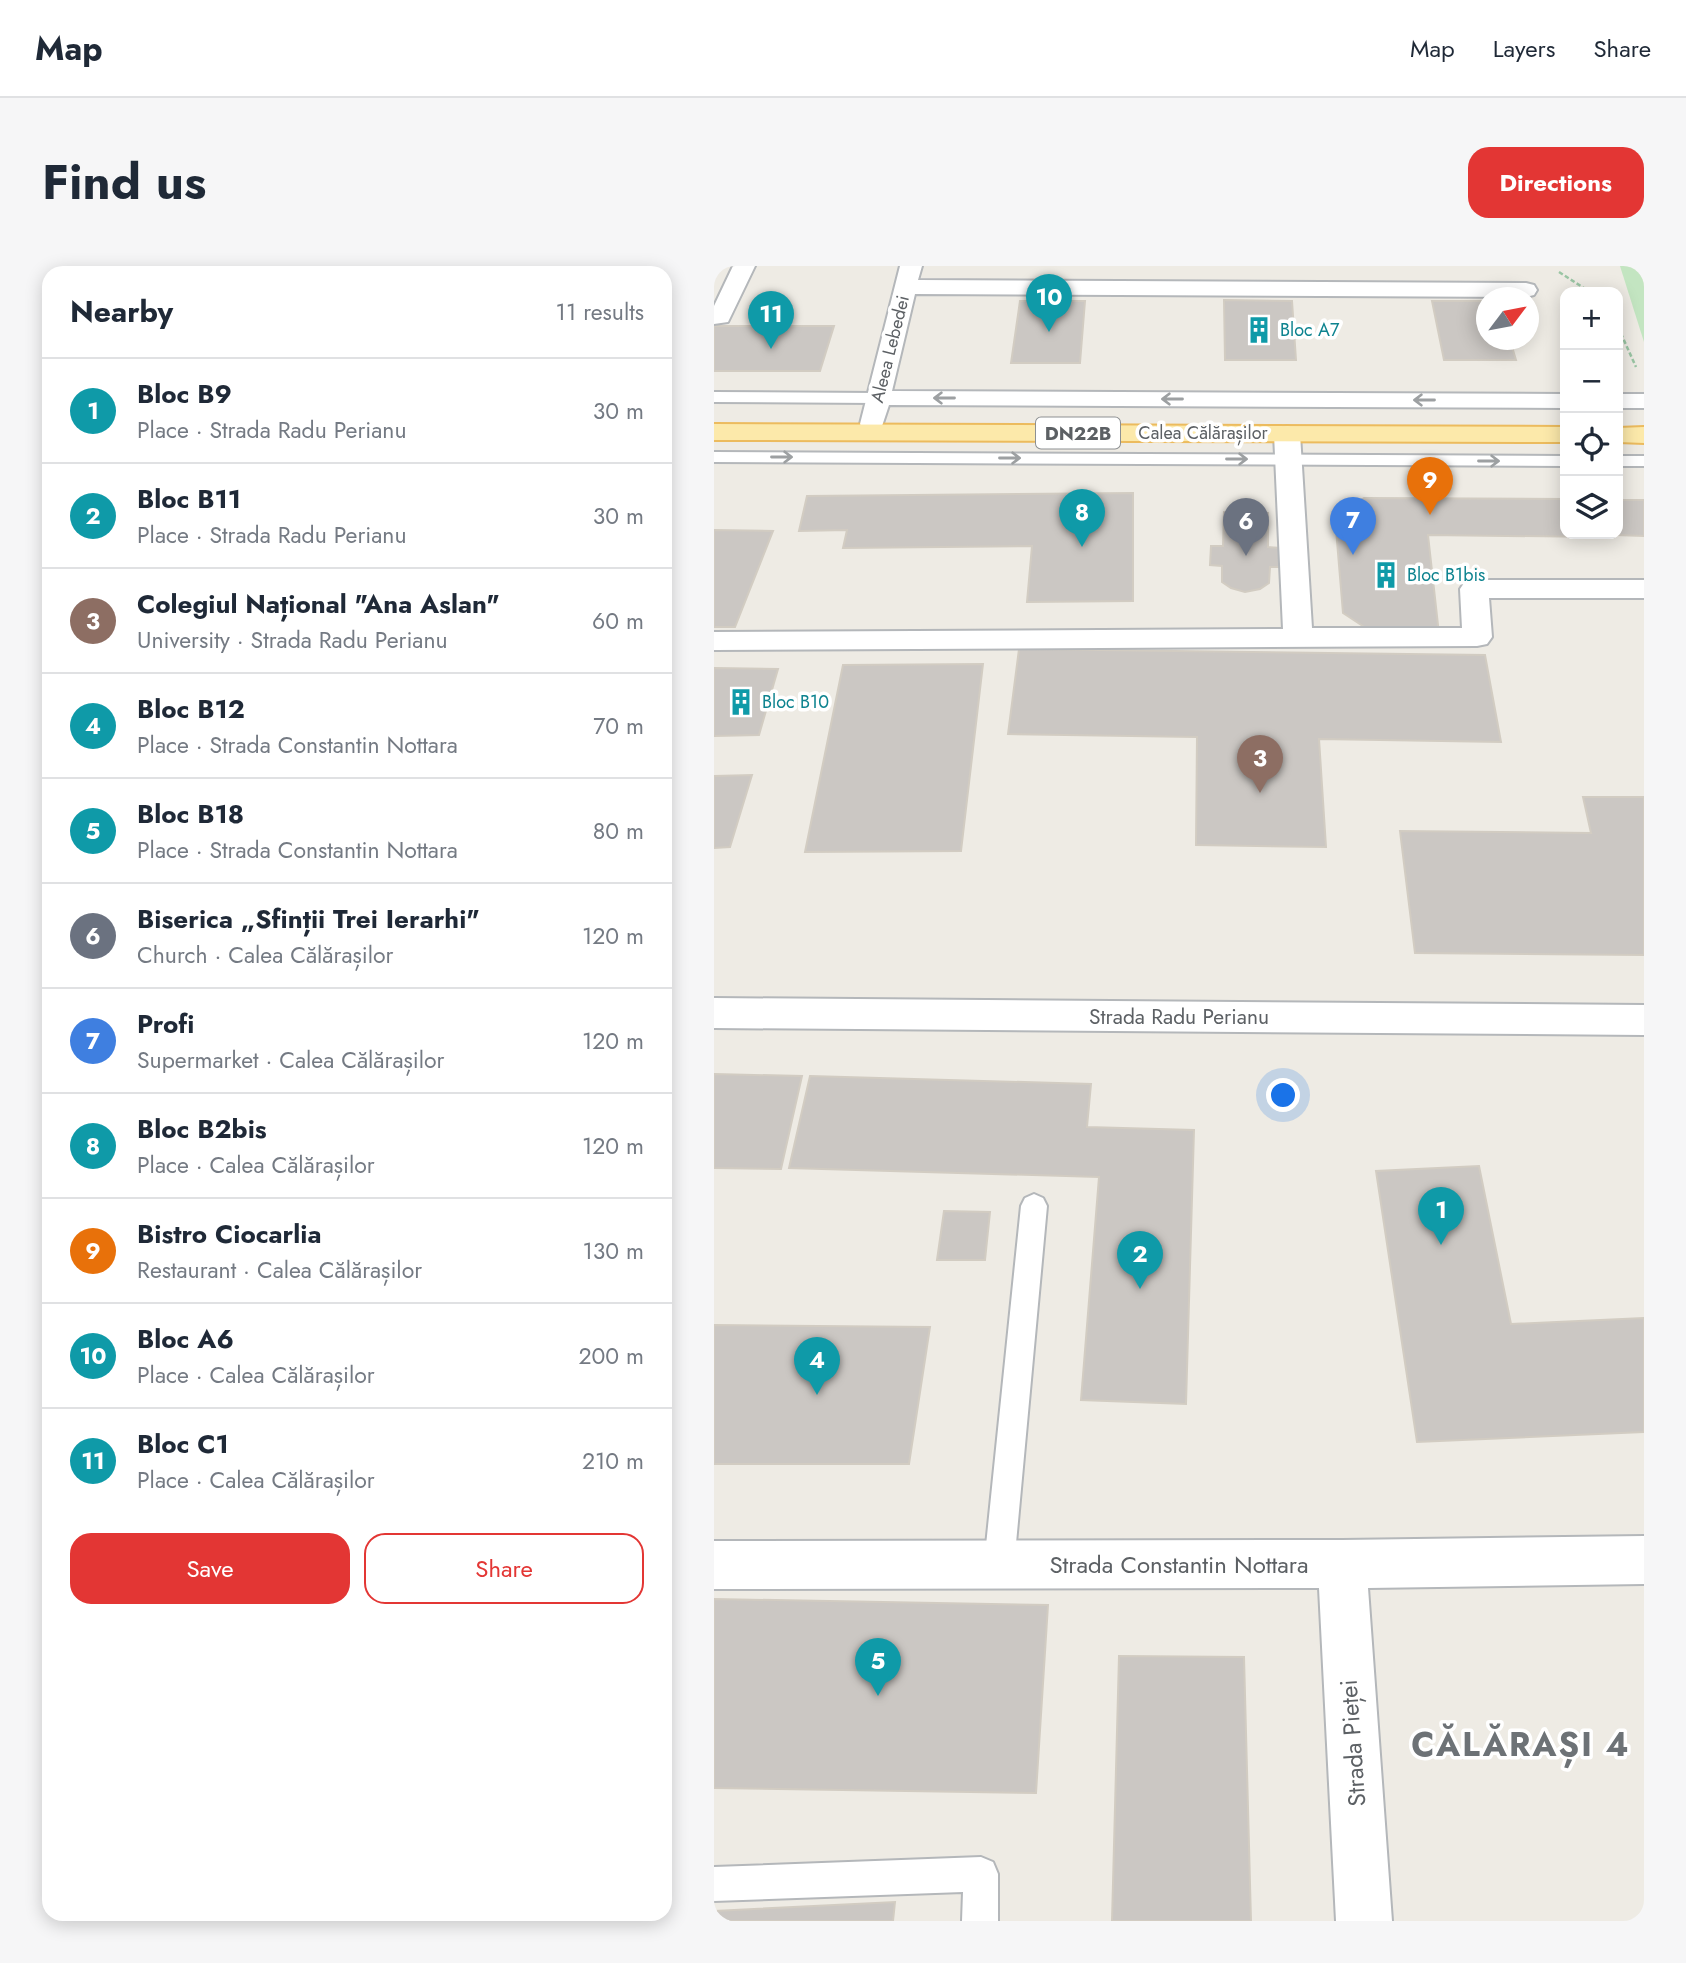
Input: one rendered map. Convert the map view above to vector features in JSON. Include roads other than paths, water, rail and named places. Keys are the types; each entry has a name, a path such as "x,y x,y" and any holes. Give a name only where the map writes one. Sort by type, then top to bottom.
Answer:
{"main road":[{"name":"Calea Călărașilor","path":"715,435 870,432 1288,447 1560,435"},
{"path":"1623,435 1644,435"}],"street":[{"path":"714,317 720,317 744,266"},
{"path":"909,274 1170,267"},
{"path":"909,274 1476,289"},
{"name":"Aleea Lebedei","path":"870,432 909,274"},
{"path":"877,398 1560,401"},
{"path":"1623,401 1644,401"},
{"path":"1288,447 1298,638"},
{"path":"714,641 1477,637 1474,589 1644,589"},
{"name":"Strada Radu Perianu","path":"714,1013 1644,1020"},
{"name":"Strada Constantin Nottara","path":"714,1565 1342,1564 1644,1560"},
{"name":"Strada Pieței","path":"1342,1564 1364,1921"}],"lane":[{"path":"714,397 877,398"},
{"path":"714,457 1288,447 1560,461"},
{"path":"1623,461 1644,461"},
{"path":"999,1565 1034,1206"},
{"path":"714,1884 981,1874 980,1921"}],"place":[{"name":"Bloc A7","path":"1259,330"},
{"name":"Bloc A6","path":"1049,332"},
{"name":"Bloc C1","path":"771,349"},
{"name":"Bistro Ciocarlia","path":"1430,515"},
{"name":"Bloc B2bis","path":"1082,547"},
{"name":"Profi","path":"1353,555"},
{"name":"Biserica „Sfinții Trei Ierarhi\"","path":"1246,556"},
{"name":"Bloc B1bis","path":"1386,575"},
{"name":"Bloc B10","path":"741,702"},
{"name":"Colegiul Național \"Ana Aslan\"","path":"1260,793"},
{"name":"Bloc B9","path":"1441,1245"},
{"name":"Bloc B11","path":"1140,1289"},
{"name":"Bloc B12","path":"817,1395"},
{"name":"Bloc B18","path":"878,1696"}],"district":[{"name":"CĂLĂRAȘI 4","path":"1521,1744"}]}
